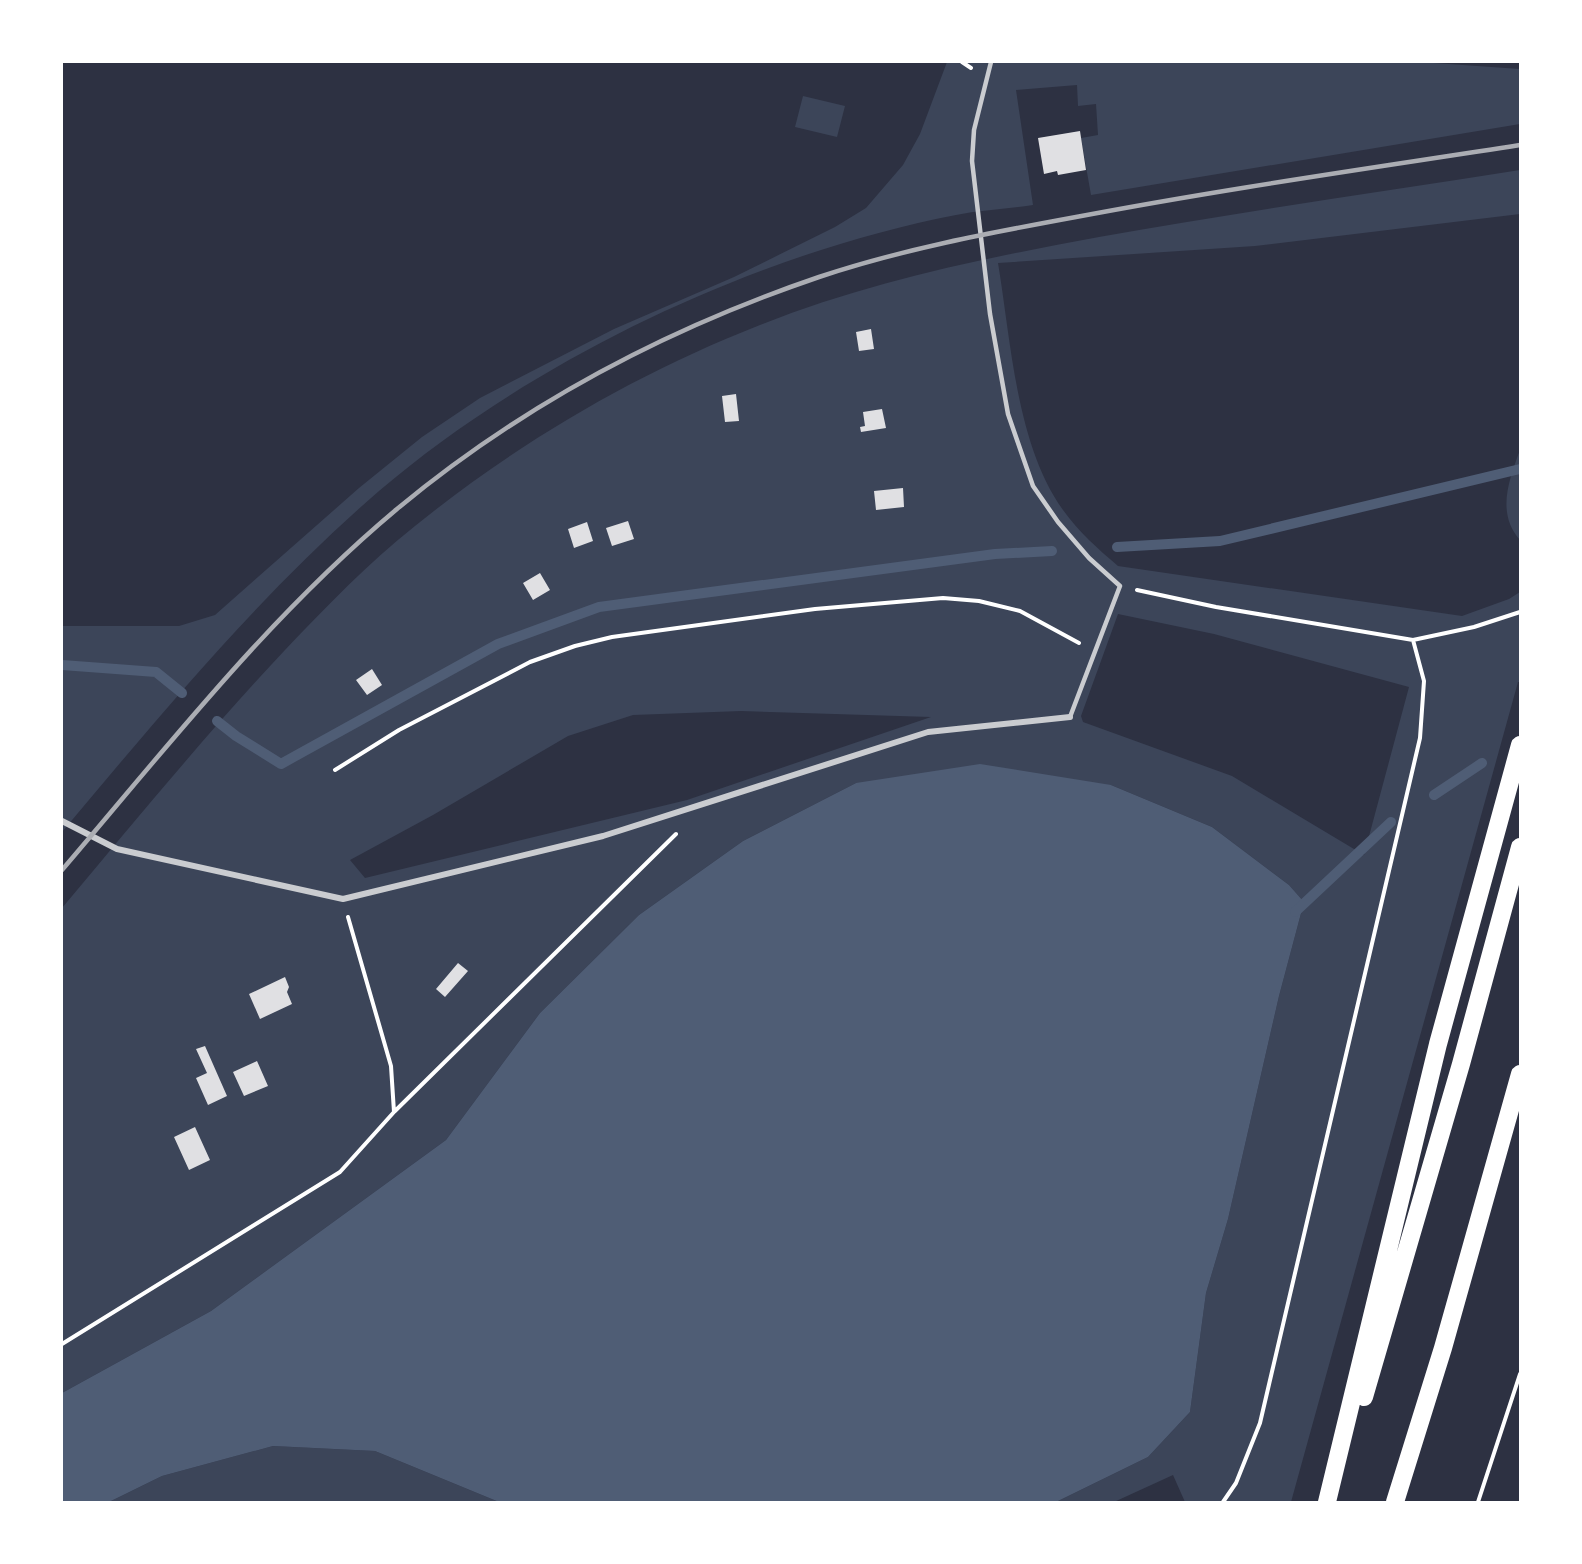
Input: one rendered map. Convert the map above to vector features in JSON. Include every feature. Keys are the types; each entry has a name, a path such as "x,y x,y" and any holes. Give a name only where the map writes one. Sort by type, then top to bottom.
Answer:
{"highway":[{"path":"1327,1503 1438,1044 1521,744"},
{"path":"1332,1503 1448,1109 1521,847"},
{"path":"1395,1503 1443,1348 1521,1074"}],"street":[{"path":"62,821 117,849 343,900 603,836 928,732 1070,717"}],"lane":[{"path":"991,62 976,119 972,161 990,314 1008,414 1032,486 1058,522 1089,558 1120,586 1070,717"}],"path":[{"path":"1120,586 1216,607 1413,640 1474,627 1521,612"},
{"path":"335,770 399,730 530,662 575,646 612,637 815,609 943,598 979,601 1020,611 1095,653"},
{"path":"1223,1503 1236,1483 1260,1422 1420,738 1424,681 1413,640"},
{"path":"62,1344 340,1172 394,1112 708,802"},
{"path":"343,900 391,1066 394,1112"},
{"path":"1478,1503 1521,1374"}],"shaded area":[{"path":"947,62 1420,62 1520,69 1520,124 1091,195 1081,138 1098,135 1096,104 1078,106 1077,85 1016,90 1033,205 956,215 880,233 803,256 726,284 651,318 577,356 507,397 440,443 379,491 294,571 214,655 62,832 62,626 179,626 215,615 359,488 422,437 480,398 614,329 734,277 835,227 866,208 903,165 920,134"},
{"path":"803,96 845,106 837,137 795,127"},
{"path":"1520,170 1520,214 1255,246 998,263 1018,391 1035,455 1047,484 1063,510 1089,540 1118,566 1462,616 1509,599 1520,592 1520,682 1518,682 1291,1502 1185,1502 1173,1475 1114,1502 1056,1502 1148,1457 1190,1412 1206,1293 1228,1219 1279,996 1304,902 1289,885 1212,827 1111,785 856,783 743,841 639,915 540,1013 446,1140 211,1311 62,1393 62,908 256,681 364,570 398,540 495,466 537,438 623,388 714,344 842,296 970,263 1099,237","holes":["1118,614 1214,634 1409,687 1364,855 1232,776 1083,722 1081,716","741,711 931,717 687,800 365,878 350,860 433,815 568,736 633,715"]},
{"path":"1520,450 1520,540 1508,519 1507,496"},
{"path":"980,764 1111,785 1212,827 1289,885 1304,902 1279,996 1228,1219 1206,1293 1190,1412 1148,1457 1056,1502 499,1502 375,1451 273,1446 162,1476 109,1502 62,1502 62,1393 211,1311 446,1140 540,1013 639,915 743,841 856,783"},
{"path":"273,1446 375,1451 499,1502 109,1502 162,1476"}],"building":[{"path":"1080,131 1086,170 1058,175 1057,171 1044,174 1038,138"},
{"path":"871,329 874,349 859,351 856,332"},
{"path":"736,394 739,421 725,422 722,396"},
{"path":"882,409 886,428 861,432 860,427 865,426 863,412"},
{"path":"903,488 904,507 876,510 874,491"},
{"path":"628,521 634,539 612,546 606,528"},
{"path":"587,522 593,541 574,548 568,529"},
{"path":"540,573 550,590 533,600 523,583"},
{"path":"372,669 382,685 367,695 356,680"},
{"path":"458,963 468,971 445,997 436,989"},
{"path":"285,977 289,987 287,992 292,1004 260,1019 249,994"},
{"path":"205,1046 227,1096 208,1105 196,1078 207,1073 196,1049"},
{"path":"257,1061 268,1086 244,1096 233,1072"},
{"path":"195,1127 210,1160 189,1170 174,1137"}],"waterway":[{"path":"1117,547 1220,541 1520,469"},
{"path":"217,721 236,736 281,764 498,644 599,607 995,554 1052,551"},
{"path":"62,665 156,672 182,693"},
{"path":"1434,795 1482,763"},
{"path":"1295,912 1391,822"}],"railway":[{"path":"62,870 181,729 263,637 350,550 444,472 494,437 545,404 651,346 706,321 819,277 946,242 1187,197 1520,145"}]}
